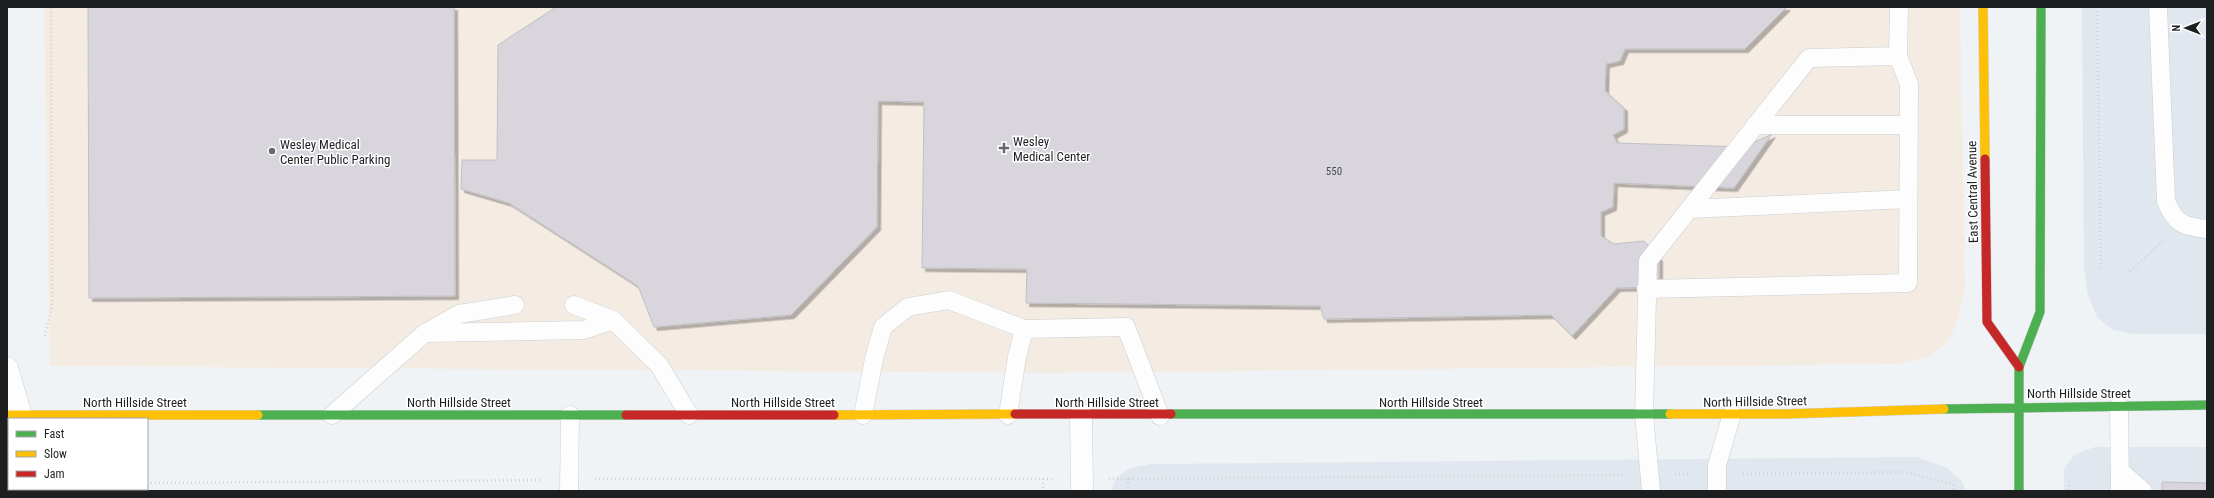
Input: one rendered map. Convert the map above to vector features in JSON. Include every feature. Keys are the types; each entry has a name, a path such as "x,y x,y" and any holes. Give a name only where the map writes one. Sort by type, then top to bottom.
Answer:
{"main road":[{"name":"East Central Avenue","path":"1983,7 1987,322 2019,367"},
{"path":"2019,491 2019,367 2040,312 2041,7"},
{"name":"North Hillside Street","path":"17,416 1160,416 1785,414 2019,406 2207,405"}],"street":[{"path":"7,368 17,416"},
{"path":"1081,415 1082,491"}],"lane":[{"path":"1646,289 1908,283 1909,84 1898,56 1899,7"},
{"path":"2158,7 2166,201 2173,218 2189,228 2207,229"},
{"path":"1651,491 1644,414 1646,289 1648,261 1809,58 1898,56"},
{"path":"1755,126 1909,125"},
{"path":"1690,209 1908,199"},
{"path":"863,415 874,359 883,327 908,307 949,300 1024,329 1126,327 1160,416"},
{"path":"332,415 425,333 458,314 515,304"},
{"path":"574,305 613,320 660,365 689,415"},
{"path":"425,333 584,330 613,320"},
{"path":"1008,415 1017,357 1024,329"},
{"path":"2119,406 2120,491"},
{"path":"1717,491 1717,466 1732,414"},
{"path":"569,491 570,415"},
{"path":"2120,471 2143,491"}],"path":[{"path":"45,336 52,306 51,7"},
{"path":"2097,7 2101,271"},
{"path":"1043,479 1043,491"},
{"path":"1128,479 1128,491"},
{"path":"2069,480 2069,491"}],"shaded area":[{"name":"Wesley Medical Center","path":"44,7 1960,7 1965,289 1958,320 1948,342 1930,356 1899,364 1049,373 50,366"},
{"path":"2082,7 2207,7 2207,334 2134,334 2113,330 2097,317 2088,295 2084,269"},
{"path":"2095,447 2207,447 2207,491 2064,491 2064,469 2075,454"},
{"path":"1917,457 1947,468 1961,480 1966,491 1111,491 1116,478 1130,468 1151,464"}],"building":[{"name":"Wesley Medical Center Public Parking","path":"88,7 454,7 455,296 89,298"},
{"name":"Wesley Medical Center","path":"556,7 1787,7 1745,49 1625,49 1620,61 1606,64 1605,91 1624,108 1624,129 1613,135 1617,143 1744,147 1772,134 1734,188 1614,183 1613,207 1601,212 1601,236 1614,244 1644,241 1659,258 1659,287 1617,288 1572,336 1551,315 1324,319 1320,306 1026,303 1027,269 922,268 924,102 878,101 877,227 791,315 654,327 638,286 509,203 461,189 462,160 497,160 498,45"},
{"path":"2162,482 2207,483 2207,491 2162,491"}],"traffic: fast":[{"path":"2019,491 2019,367 2040,312 2041,7"},
{"path":"1944,409 2207,405"},
{"path":"1171,414 1670,414"},
{"path":"258,415 626,415"}],"traffic: slow":[{"path":"1983,7 1985,159"},
{"path":"1670,414 1785,414 1944,409"},
{"path":"834,415 1015,414"},
{"path":"7,415 258,415"}],"traffic: jam":[{"path":"1985,159 1987,322 2019,367"},
{"path":"1015,414 1171,414"},
{"path":"626,415 834,415"}],"place":[{"name":"Wesley Medical Center","path":"1004,148"},
{"name":"Wesley Medical Center Public Parking","path":"272,151"}]}
